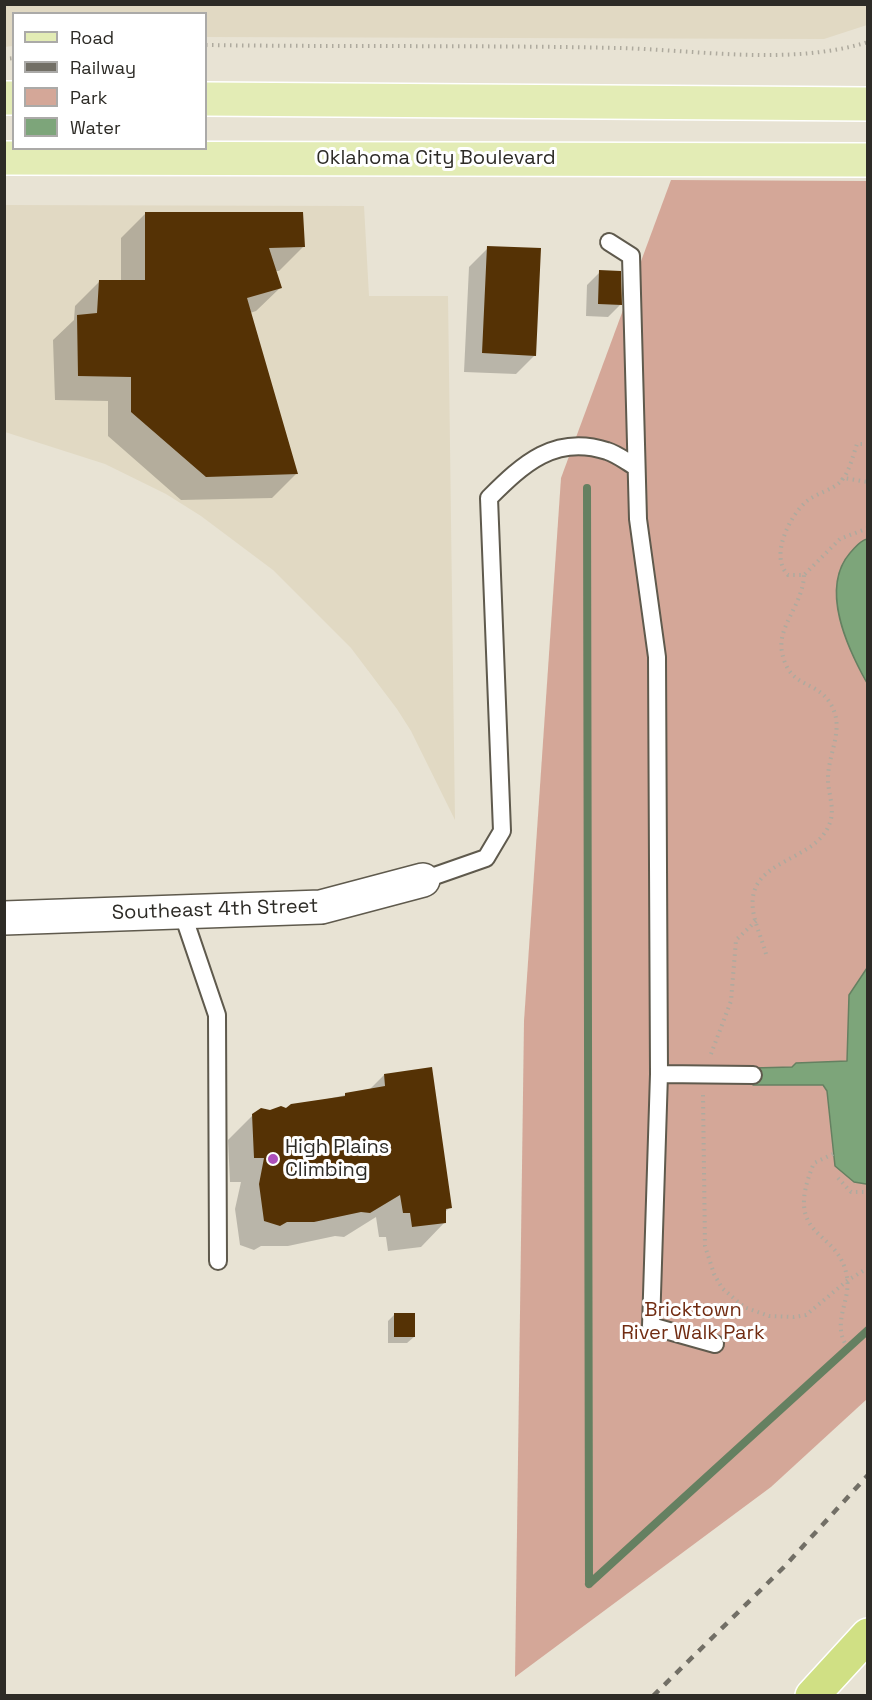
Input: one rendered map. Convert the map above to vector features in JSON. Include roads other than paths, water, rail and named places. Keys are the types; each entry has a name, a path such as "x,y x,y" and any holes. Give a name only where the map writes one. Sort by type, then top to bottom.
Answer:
{"highway":[{"path":"813,1695 867,1635"}],"main road":[{"path":"207,99 859,104"},
{"name":"Oklahoma City Boulevard","path":"4,158 860,160"}],"street":[{"name":"Southeast 4th Street","path":"4,918 321,908 423,880"}],"lane":[{"path":"609,242 631,256 638,519 657,657 659,1074 651,1326 715,1344"},
{"path":"423,880 486,858 502,831 489,498 523,464 565,446 608,451 636,467"},
{"path":"182,912 216,1015 218,1261"},
{"path":"659,1074 753,1075"}],"water":[{"path":"868,539 867,683 845,636 837,601 837,584 841,568 850,553 862,541"},
{"path":"867,968 866,1184 854,1182 835,1166 827,1091 823,1085 753,1085 753,1068 792,1067 796,1063 847,1061 849,995"}],"waterway":[{"path":"587,488 589,1584"},
{"path":"589,1584 868,1330"}],"railway":[{"path":"653,1696 784,1567 868,1475"}],"place":[{"name":"High Plains Climbing","path":"273,1159"}],"park label":[{"name":"Bricktown River Walk Park","path":"693,1322"}]}
